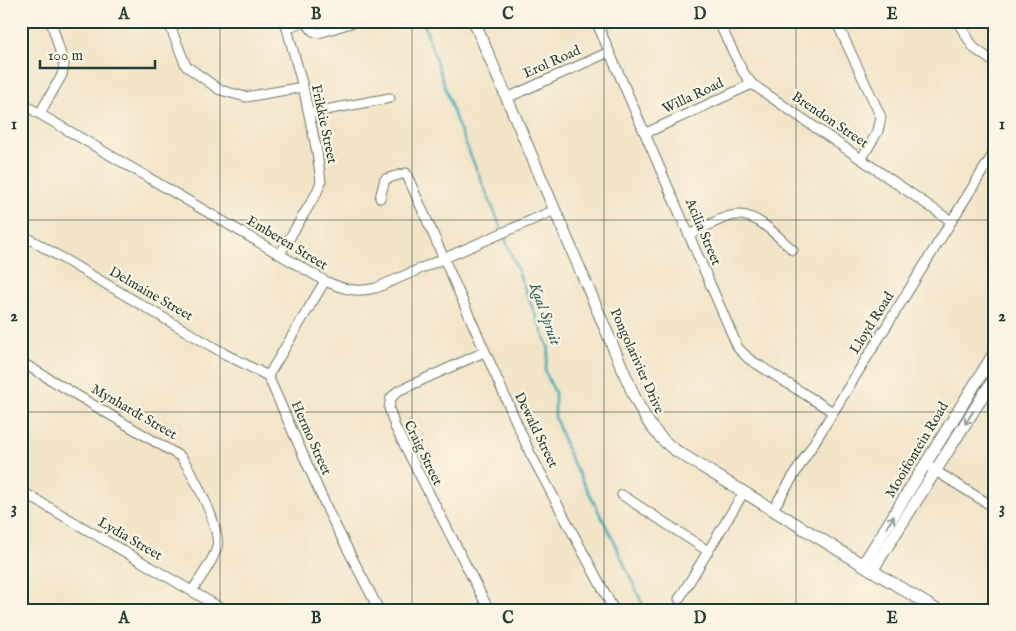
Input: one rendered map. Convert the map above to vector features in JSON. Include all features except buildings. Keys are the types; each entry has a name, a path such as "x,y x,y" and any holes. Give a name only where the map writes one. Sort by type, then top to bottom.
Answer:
{"street":[{"path":"40,113 62,75 64,65 51,21"},
{"path":"168,21 186,66 220,90 246,97 303,87"},
{"path":"286,25 305,21 313,31 320,33 357,21"},
{"name":"Pongolarivier Drive","path":"474,21 635,398 649,425 670,447 868,566 937,610"},
{"name":"Acilia Street","path":"596,21 738,348 748,359 833,412"},
{"name":"Brendon Street","path":"718,21 743,72 752,84 951,221"},
{"path":"836,21 881,117 878,131 862,158"},
{"path":"957,21 974,48 995,63"},
{"name":"Frikkie Street","path":"280,254 316,194 321,182 309,113 286,25"},
{"name":"Erol Road","path":"507,98 609,52"},
{"name":"Willa Road","path":"646,133 752,84"},
{"path":"309,113 390,98"},
{"name":"Emberen Street","path":"21,103 325,281 345,290 368,290 555,210"},
{"name":"Lloyd Road","path":"773,509 995,151"},
{"name":"Dewald Street","path":"380,198 386,178 406,173 530,453 614,610"},
{"path":"689,235 732,216 743,215 758,222 793,250"},
{"name":"Delmaine Street","path":"21,234 208,344 268,376"},
{"path":"268,376 325,281"},
{"name":"Craig Street","path":"484,352 398,391 391,398 389,408 395,427 410,460 489,610"},
{"name":"Mooifontein Road","path":"931,468 981,374 995,352"},
{"name":"Mynhardt Street","path":"21,362 181,457 194,478 213,524 217,541 213,555 192,591"},
{"path":"981,374 994,380"},
{"name":"Hermo Street","path":"268,376 329,513 379,610"},
{"name":"Mooifontein Road","path":"868,566 931,468 994,380"},
{"path":"931,468 995,508"},
{"name":"Lydia Street","path":"21,491 224,610"},
{"path":"679,599 744,492"},
{"path":"622,495 708,550"}],"waterway":[{"name":"Kaal Spruit","path":"423,21 457,123 502,230"},
{"name":"Kaal Spruit","path":"504,236 549,349 545,371 555,393 555,417 570,457 611,535 645,610"}]}
